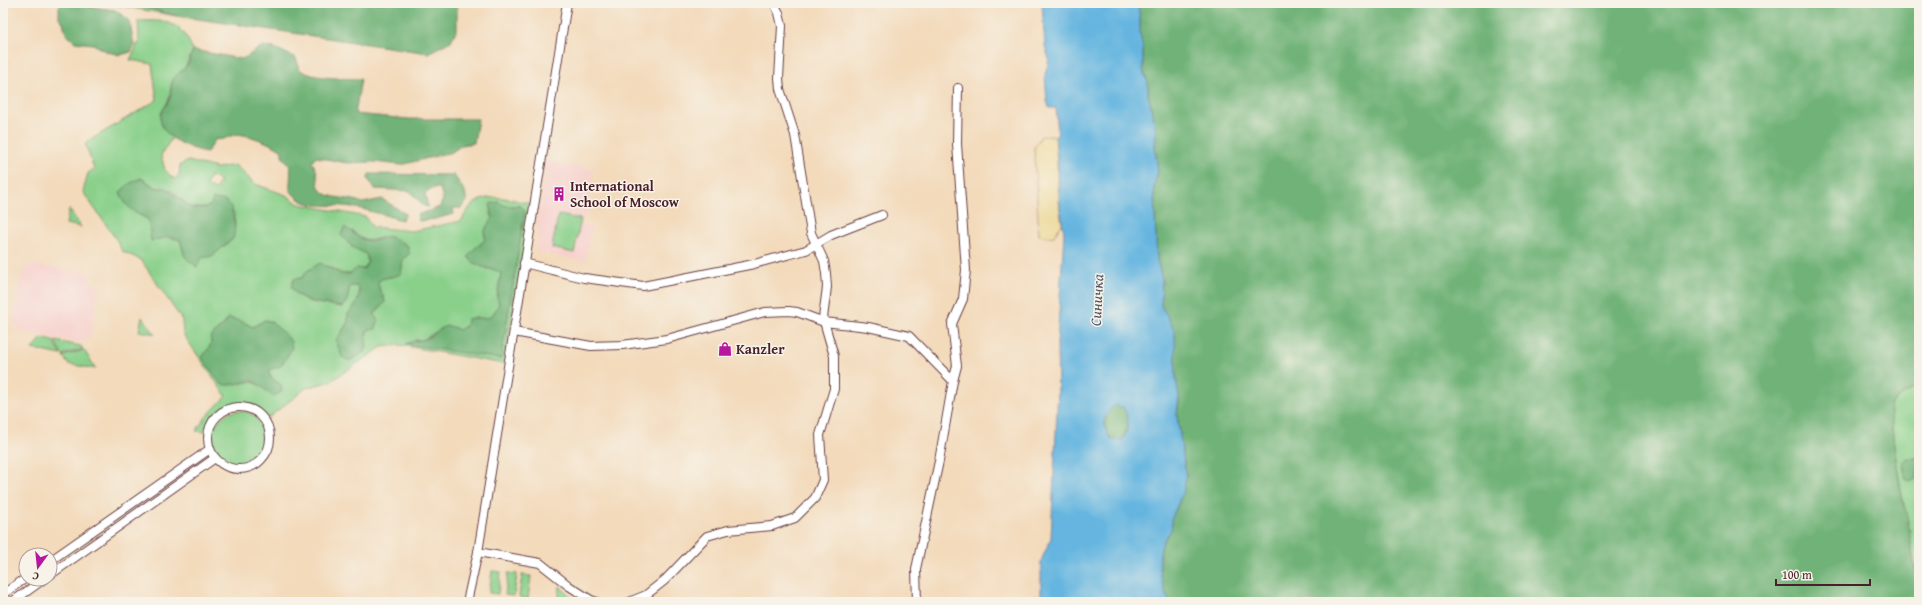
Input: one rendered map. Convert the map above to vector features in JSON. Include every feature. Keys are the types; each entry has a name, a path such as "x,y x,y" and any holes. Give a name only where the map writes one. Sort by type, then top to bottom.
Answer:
{"street":[{"path":"467,602 478,552 567,3"},
{"path":"629,602 646,595 665,580 707,536 728,530 772,526 796,518 820,491 823,480 820,435 834,389 834,356 824,322 826,273 824,261 811,233 795,135 780,89 779,78 782,26 779,13 774,3"},
{"path":"917,602 916,569 957,366 952,324 964,300 966,270 957,144 958,88"},
{"path":"524,264 584,278 643,286 754,264 806,250 831,235 882,215"},
{"path":"514,332 583,345 622,345 667,339 765,312 797,312 824,322 868,327 909,336 953,381"},
{"path":"232,408 252,410 260,416 266,424 269,434 269,444 266,453 259,461 251,467 241,469 227,467 215,458 210,449 208,436 210,426 215,418 232,408"},
{"path":"58,555 210,449"},
{"path":"58,569 215,458"},
{"path":"478,552 540,563 570,586 591,600 597,602"},
{"path":"3,594 18,584"},
{"path":"12,602 33,587"}],"shaded area":[{"path":"547,161 594,170 586,213 580,225 592,226 585,261 536,252 540,229 536,228"},
{"path":"31,264 89,274 92,277 90,283 97,285 99,289 90,337 81,343 22,332 20,327 13,324 22,271"}],"green space":[{"path":"63,3 115,10 130,23 134,46 131,52 120,55 108,52 93,44 75,42 66,34 63,22 59,18 59,6"},
{"path":"105,3 130,3 176,16"},
{"path":"130,3 457,3 457,29 451,41 428,53 177,16"},
{"path":"1138,3 1919,3 1919,387 1913,388 1890,404 1893,441 1900,487 1908,522 1913,561 1919,580 1919,602 1170,602 1164,589 1160,573 1160,556 1163,542 1172,528 1171,520 1179,503 1186,476 1177,415 1179,402 1174,355 1175,333 1161,306 1162,279 1157,260 1154,194 1154,185 1158,172 1155,148 1156,128 1148,95 1148,83 1143,70 1143,49 1140,34"},
{"path":"138,21 165,22 172,24 184,33 193,50 185,68 175,77 170,90 170,97 161,114 167,133 172,138 161,155 165,170 174,179 179,175 180,165 188,161 217,168 235,165 255,184 286,195 299,204 366,217 372,227 412,231 461,221 470,207 476,202 484,199 500,198 531,204 504,364 400,345 382,347 331,381 306,388 267,419 250,407 231,405 215,413 209,421 205,432 196,431 205,418 226,396 183,334 182,320 141,260 122,251 116,239 83,192 88,173 94,169 85,143 157,100 152,64 130,60 139,41","holes":["211,176 220,181 215,190 206,185","141,178 157,188 172,191 191,208 205,208 211,205 234,213 235,226 233,239 212,256 205,256 199,260 185,257 180,240 150,226 148,219 135,213 129,184","498,202 505,206 521,206 525,211 501,359 414,340 423,340 437,331 459,331 475,317 487,318 497,308 499,304 497,297 501,273 494,269 487,269 472,251 485,240 484,232 493,219 490,211","352,230 360,238 368,240 386,236 403,259 401,274 378,281 385,302 372,319 363,353 356,356 336,341 348,322 348,314 358,301 358,286 350,285 347,301 342,307 310,302 296,294 294,279 302,278 307,271 328,266 342,274 350,274 356,268 364,269 368,262 366,254","228,318 241,321 253,327 265,320 272,322 291,342 281,366 269,370 270,377 281,385 273,396 262,387 254,383 246,382 241,384 205,353 209,348 215,333"]},
{"path":"264,46 277,49 296,58 300,70 306,73 329,78 361,79 355,114 409,119 478,119 474,143 462,145 452,152 401,165 374,162 347,163 316,157 312,162 316,171 319,187 322,191 333,196 362,203 382,199 406,214 402,220 358,208 315,205 302,201 290,190 290,168 289,164 282,157 282,151 258,139 244,135 234,135 223,139 216,139 207,152 176,141 169,135 161,123 161,115 170,98 172,82 188,64 193,50 242,59"},
{"path":"369,174 454,175 465,192 467,201 461,208 453,208 454,214 419,221 417,215 440,207 443,199 440,188 432,188 425,193 428,207 422,205 410,191 375,189 368,179"},
{"path":"141,178 156,188 166,188 191,208 205,208 211,205 213,199 227,202 230,204 234,221 235,230 233,239 212,256 201,259 197,267 185,257 180,240 169,237 151,241 148,219 127,206 120,192 129,184"},
{"path":"498,202 505,206 521,206 525,210 501,359 406,344 430,337 444,327 453,327 459,330 466,326 467,319 486,318 492,315 495,311 499,304 497,297 501,273 480,266 468,257 472,251 485,240 486,228 493,218 490,204"},
{"path":"69,209 81,227 66,224"},
{"path":"558,215 581,219 574,253 552,248"},
{"path":"344,227 368,241 375,241 384,237 393,238 408,246 409,254 403,259 401,274 378,281 385,302 374,314 378,321 376,329 367,330 367,346 363,353 349,361 342,357 336,341 348,322 348,314 358,301 358,286 350,286 347,301 342,307 307,300 296,293 291,287 294,279 302,278 307,271 320,263 342,274 350,274 356,268 364,269 368,262 366,254 352,247 341,235"},
{"path":"142,317 155,334 139,331"},
{"path":"228,318 241,321 253,327 265,320 272,322 287,336 291,342 292,348 281,366 269,370 270,377 281,385 282,391 273,397 252,381 231,385 221,384 202,358 210,346 210,337 225,324"},
{"path":"42,338 53,341 61,355 32,349"},
{"path":"55,341 81,346 83,349 62,355"},
{"path":"84,350 96,369 68,364 63,356"},
{"path":"1919,387 1919,461 1916,458 1903,464 1906,479 1917,475 1919,469 1919,580 1899,476 1890,404 1913,388"},
{"path":"1114,406 1123,407 1127,415 1128,424 1122,440 1111,439 1105,426 1105,418"},
{"path":"239,411 249,413 258,419 264,428 266,438 264,448 258,457 249,463 239,465 229,463 220,457 214,448 212,438 214,428 220,419 229,413"},
{"path":"1916,458 1919,461 1919,469 1915,480 1910,481 1906,479 1903,464 1905,459"},
{"path":"492,571 501,572 498,594 489,593"},
{"path":"508,573 517,574 514,596 505,595"},
{"path":"522,575 531,576 528,599 519,597"},
{"path":"560,586 571,597 580,602 558,602"}],"sand":[{"path":"1041,136 1055,136 1056,147 1059,202 1062,224 1054,236 1049,237 1039,235 1034,148"}],"water":[{"name":"Синичка","path":"1042,3 1138,3 1140,34 1143,49 1143,70 1148,83 1148,95 1156,128 1155,148 1158,172 1154,185 1154,194 1157,260 1162,279 1161,306 1175,333 1176,379 1179,395 1177,415 1186,476 1184,490 1171,520 1172,528 1163,542 1160,556 1160,573 1164,589 1170,602 1041,602 1041,561 1051,538 1058,389 1057,344 1064,233 1060,208 1055,136 1058,135 1056,108 1049,108 1047,101 1045,75 1049,59 1045,46","holes":["1114,406 1123,407 1128,420 1126,432 1122,440 1111,439 1106,430 1105,418"]}],"place":[{"name":"International School of Moscow","path":"559,194"},
{"name":"Kanzler","path":"725,349"}]}
